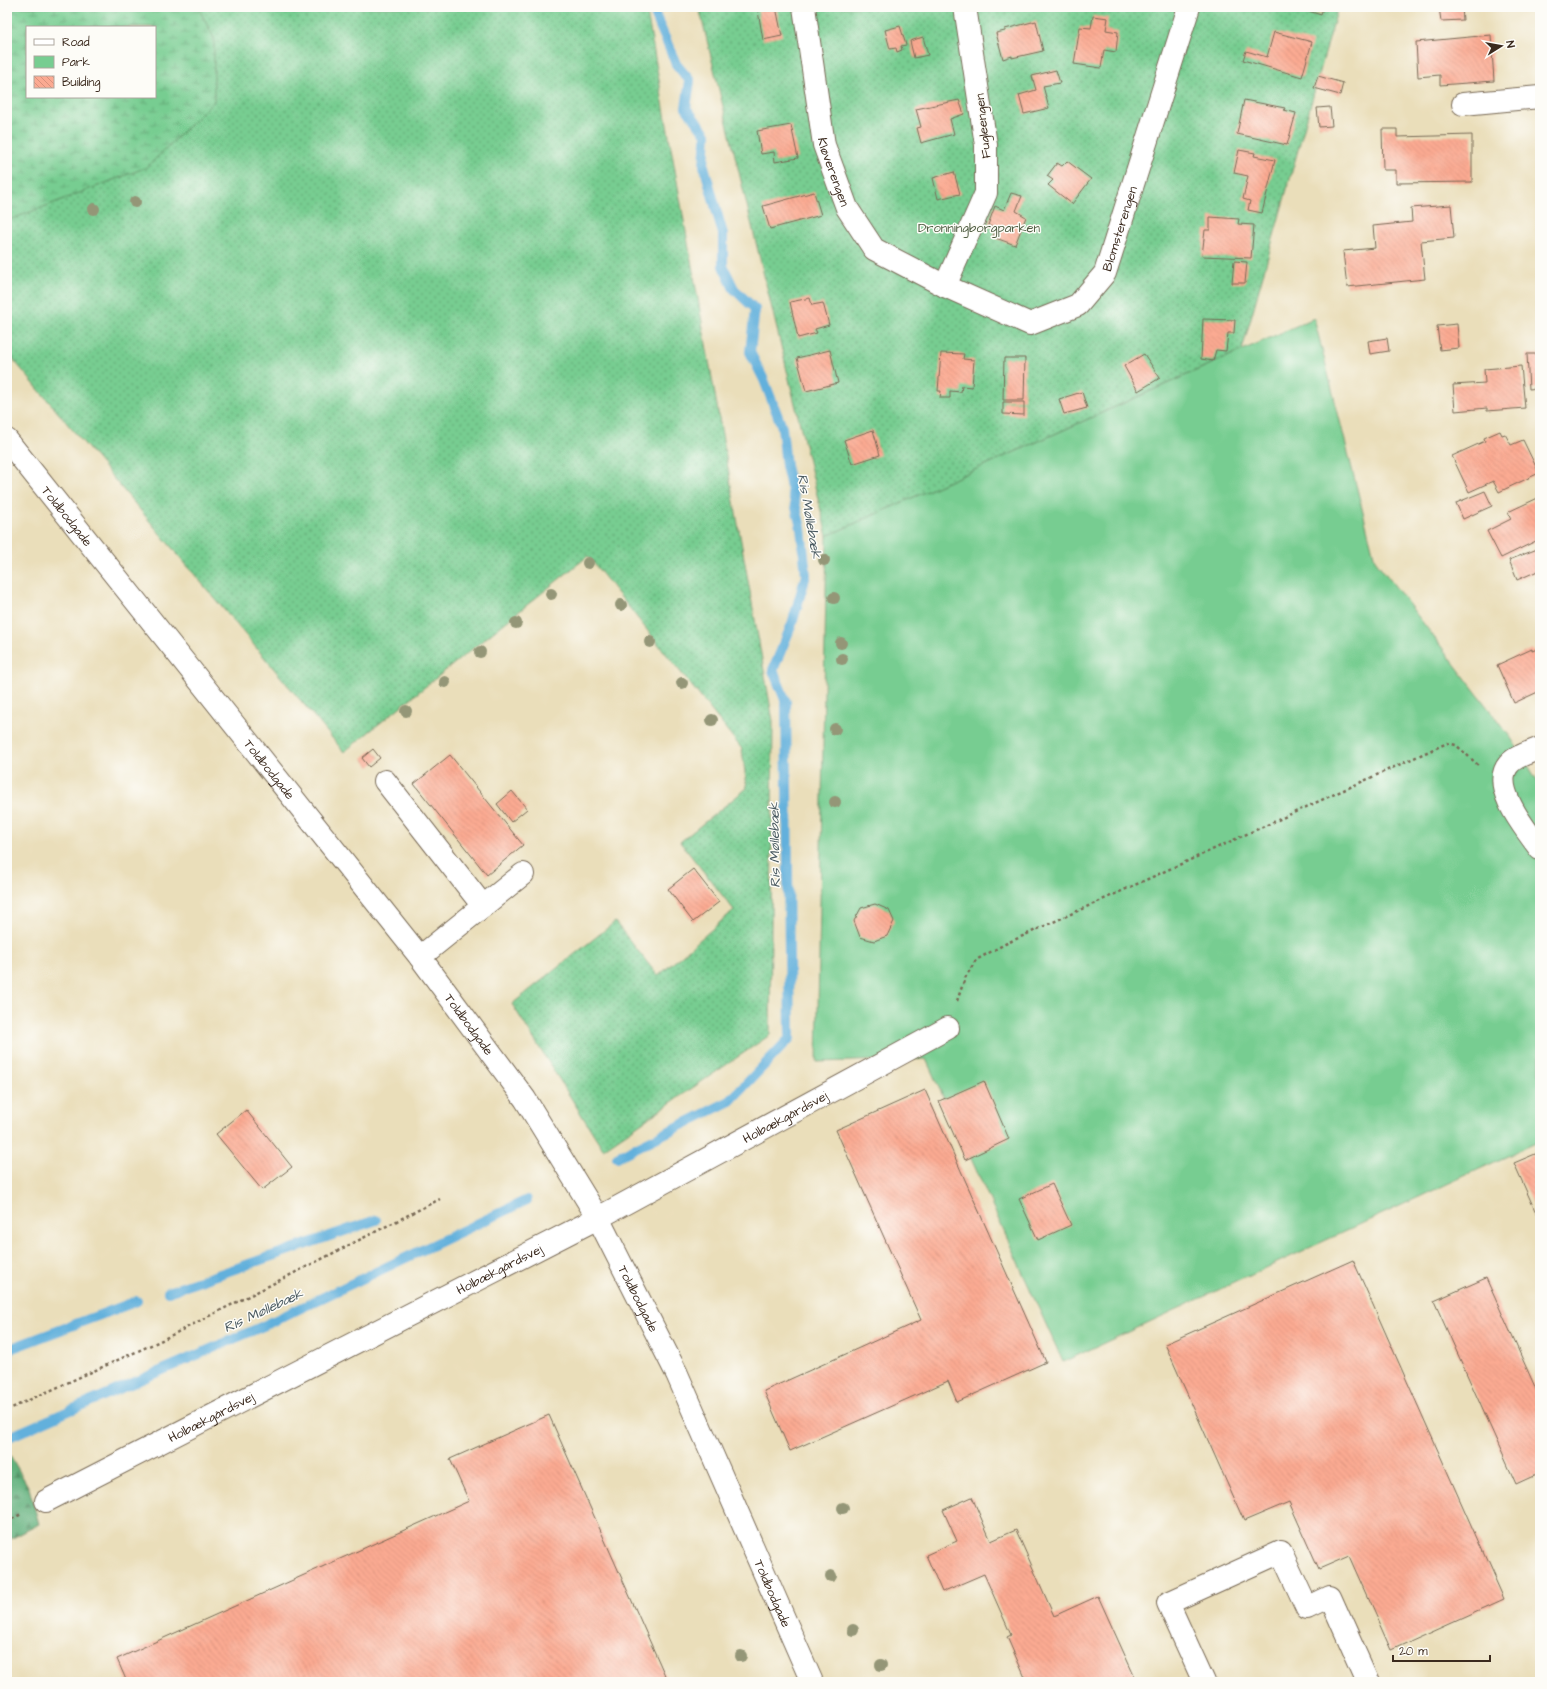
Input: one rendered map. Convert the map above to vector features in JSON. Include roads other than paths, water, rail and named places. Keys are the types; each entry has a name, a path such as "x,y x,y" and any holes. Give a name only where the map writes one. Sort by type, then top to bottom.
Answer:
{"street":[{"name":"Kløverengen","path":"804,7 824,145 847,208 874,249 945,286"},
{"name":"Fugleengen","path":"945,286 986,193 986,145 965,7"},
{"name":"Blomsterengen","path":"945,286 1030,324 1078,305 1104,273 1189,7"},
{"path":"1463,104 1540,98"},
{"name":"Toldbodgade","path":"7,440 420,957 525,1099 598,1218 677,1374 812,1682"},
{"path":"1540,748 1511,761 1506,767 1504,774 1504,787 1512,810 1540,849"},
{"path":"385,781 483,906"},
{"path":"420,957 523,874"},
{"name":"Holbækgårdsvej","path":"46,1501 598,1218 948,1028"},
{"path":"1204,1682 1168,1603 1281,1552 1307,1608 1330,1597 1368,1682"}],"waterway":[{"name":"Ris Møllebæk","path":"617,1157 730,1101 790,1038 786,702 773,670 792,624 806,575 801,528 786,466 782,427 764,380 750,352 755,309 734,289 723,266 723,234 704,166 706,134 686,108 690,81 676,64 652,7"},
{"name":"Ris Møllebæk","path":"7,1438 261,1327 527,1200"},
{"path":"168,1292 376,1220"},
{"path":"7,1350 137,1301"}],"park label":[{"name":"Dronningborgparken","path":"979,227"}]}
